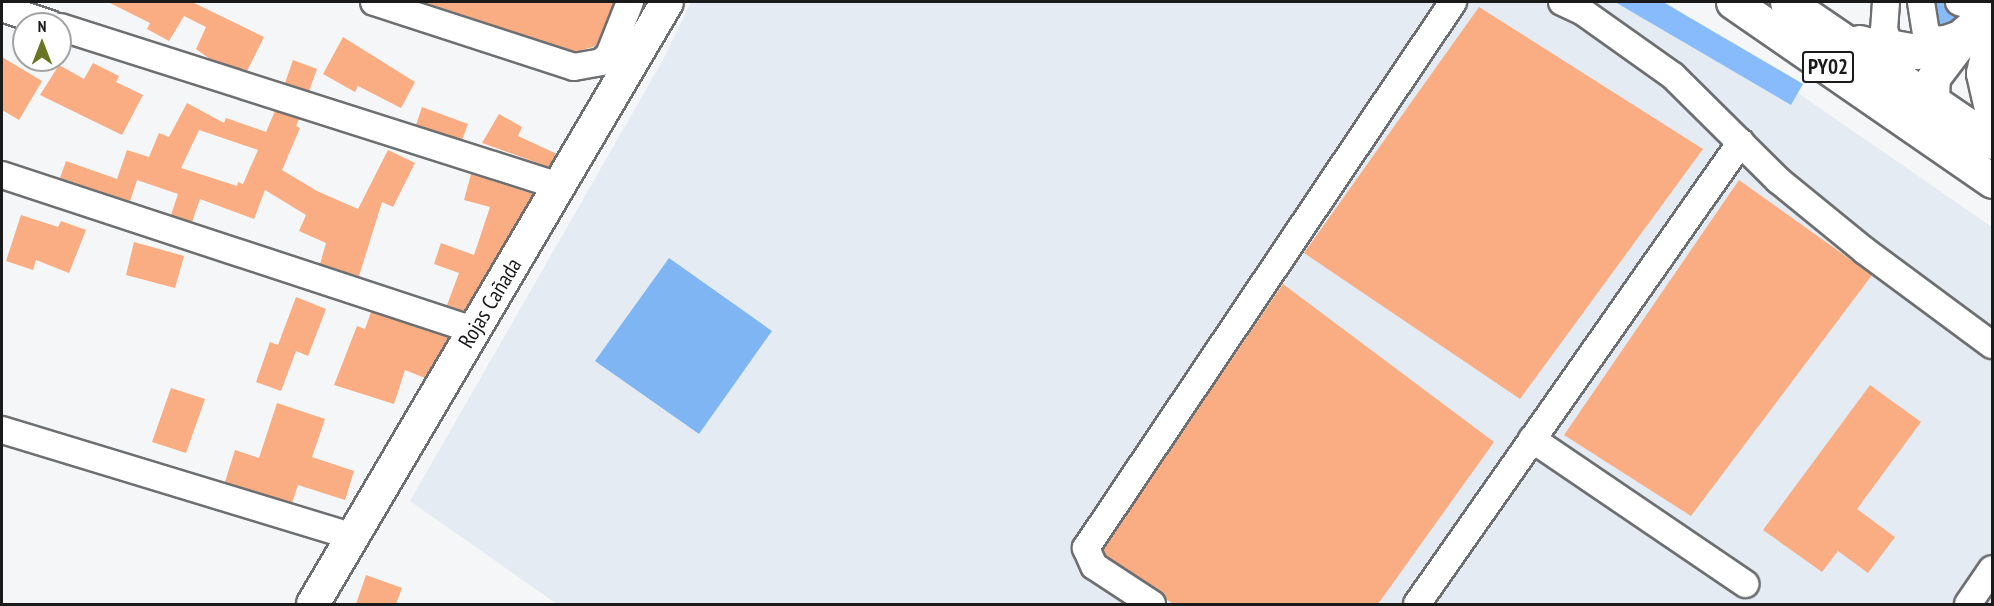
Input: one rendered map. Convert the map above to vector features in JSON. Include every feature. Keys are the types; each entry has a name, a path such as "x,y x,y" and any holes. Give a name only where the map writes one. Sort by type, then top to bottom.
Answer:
{"highway":[{"name":"PY02","path":"1733,2 1992,181"},
{"path":"1751,2 1865,81 1888,92 1929,95 1938,126 1992,168"},
{"name":"PY02","path":"1789,2 1929,95 1992,142"},
{"path":"1832,32 1896,52 1975,23 1992,114"}],"main road":[{"name":"Rojas Cañada","path":"313,604 350,536 667,2"},
{"path":"1929,95 1934,78 1975,23"}],"street":[{"path":"374,2 574,67 601,62 609,55 630,2"},
{"path":"1152,604 1094,566 1086,548 1453,2"},
{"path":"1562,2 1583,12 1673,76 1778,180 1865,251 1992,345"},
{"path":"1975,23 1906,47 1889,43 1884,30 1885,7 1921,8 1926,34 1936,40 1975,23"},
{"path":"72,31 559,186"},
{"path":"1417,604 1741,142"},
{"path":"2,175 474,330"},
{"path":"2,430 350,536"},
{"path":"1532,439 1745,584"},
{"path":"1968,604 1992,569"}],"shaded area":[{"path":"691,2 1666,2 1992,227 1992,604 557,604 410,501 663,60"},
{"path":"1615,2 1663,2 1803,84 1791,105"},
{"path":"1929,2 1952,2 1966,7 1954,30 1937,27"},
{"path":"669,258 772,331 699,434 595,361"}],"building":[{"path":"108,2 192,2 264,37 247,71 210,59 196,49 206,27 184,16 169,41 147,29 150,23"},
{"path":"424,2 614,2 596,46 575,52"},
{"path":"1479,7 1703,149 1520,399 1304,253"},
{"path":"343,37 415,82 401,108 358,86 355,92 323,74"},
{"path":"2,57 12,63 12,72 27,72 42,81 19,120 2,110"},
{"path":"293,60 317,69 309,91 285,83"},
{"path":"93,63 119,76 116,82 143,95 122,135 40,95 55,72 72,72 84,79"},
{"path":"187,103 224,123 226,118 266,132 275,111 299,119 296,126 300,128 282,170 317,191 358,209 388,150 415,163 393,207 382,202 359,276 320,264 326,243 299,231 306,215 265,190 254,219 200,199 192,222 171,215 178,194 137,180 130,201 60,178 66,161 117,179 127,150 149,157 159,133 169,137","holes":["199,130 258,150 243,184 238,182 237,186 181,168"]},
{"path":"422,107 468,124 462,140 416,125"},
{"path":"499,114 522,127 518,136 557,154 549,167 482,143"},
{"path":"471,174 533,194 464,311 447,305 459,273 434,264 441,243 474,255 490,207 464,200"},
{"path":"1739,180 1872,275 1691,516 1564,435"},
{"path":"21,215 58,227 61,221 86,230 69,273 36,260 33,270 6,261"},
{"path":"134,242 184,256 175,288 126,275"},
{"path":"1283,284 1494,442 1378,604 1173,604 1106,556 1103,549"},
{"path":"296,297 326,309 308,356 296,351 281,391 256,382 270,342 278,345"},
{"path":"371,312 449,338 425,378 405,370 394,404 334,385 357,326 365,329"},
{"path":"1870,385 1921,422 1857,509 1895,537 1868,573 1838,551 1822,572 1763,530"},
{"path":"171,388 205,399 186,453 152,442"},
{"path":"277,403 325,419 312,457 354,471 345,500 298,485 292,503 225,482 235,450 259,458"},
{"path":"366,575 402,588 396,604 356,604"}]}
